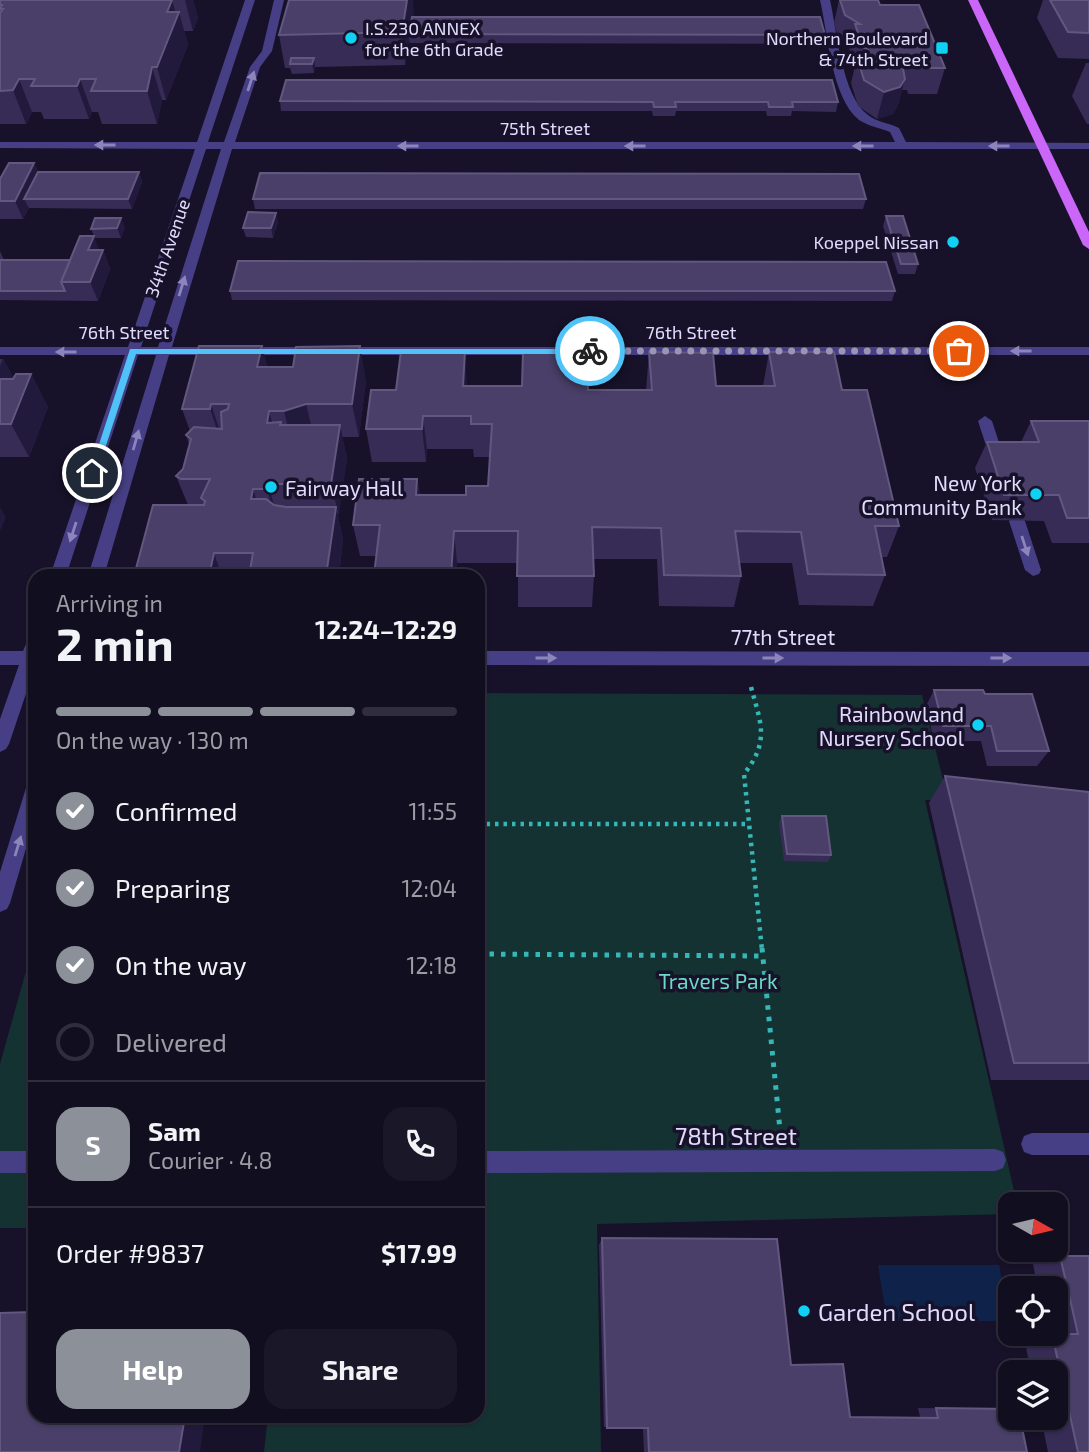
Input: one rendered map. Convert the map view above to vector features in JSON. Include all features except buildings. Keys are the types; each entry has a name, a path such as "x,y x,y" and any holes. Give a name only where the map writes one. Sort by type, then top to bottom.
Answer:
{"main road":[{"path":"974,0 1089,245"}],"street":[{"name":"34th Avenue","path":"60,569 250,0"},
{"name":"34th Avenue","path":"98,569 221,161 255,67 267,51 279,0"},
{"path":"825,0 828,24 852,105 863,118 895,130 902,146"},
{"name":"75th Street","path":"0,145 1089,146"},
{"name":"76th Street","path":"0,351 1089,351"},
{"path":"985,421 1000,468"},
{"path":"1017,521 1033,570"},
{"path":"0,659 28,654"},
{"name":"77th Street","path":"485,659 1089,659"},
{"path":"0,744 28,667"},
{"path":"0,903 28,811"},
{"path":"1032,1143 1089,1144"},
{"name":"78th Street","path":"485,1162 995,1160"},
{"path":"0,1162 28,1162"}],"path":[{"path":"745,659 763,737 759,758 744,774 783,1162"},
{"path":"485,824 749,824"},
{"path":"485,954 763,956"}],"green space":[{"name":"Travers Park","path":"485,693 922,695 948,800 925,800 1014,1192 998,1192 998,1214 597,1224 601,1452 264,1452 267,1423 485,1423"},
{"path":"28,964 28,1228 0,1228 0,1064"}],"water":[{"path":"878,1265 999,1265 1001,1276 998,1276 998,1321 887,1321"}],"way so far":[{"path":"590,351 959,351"}],"place":[{"name":"I.S.230 ANNEX for the 6th Grade","path":"351,38"},
{"name":"Northern Boulevard & 74th Street","path":"942,48"},
{"name":"Koeppel Nissan","path":"953,242"},
{"name":"Fairway Hall","path":"271,487"},
{"name":"New York Community Bank","path":"1036,494"},
{"name":"Rainbowland Nursery School","path":"978,725"},
{"name":"Garden School","path":"804,1311"}],"route":[{"path":"92,473 133,351 590,351"}]}
